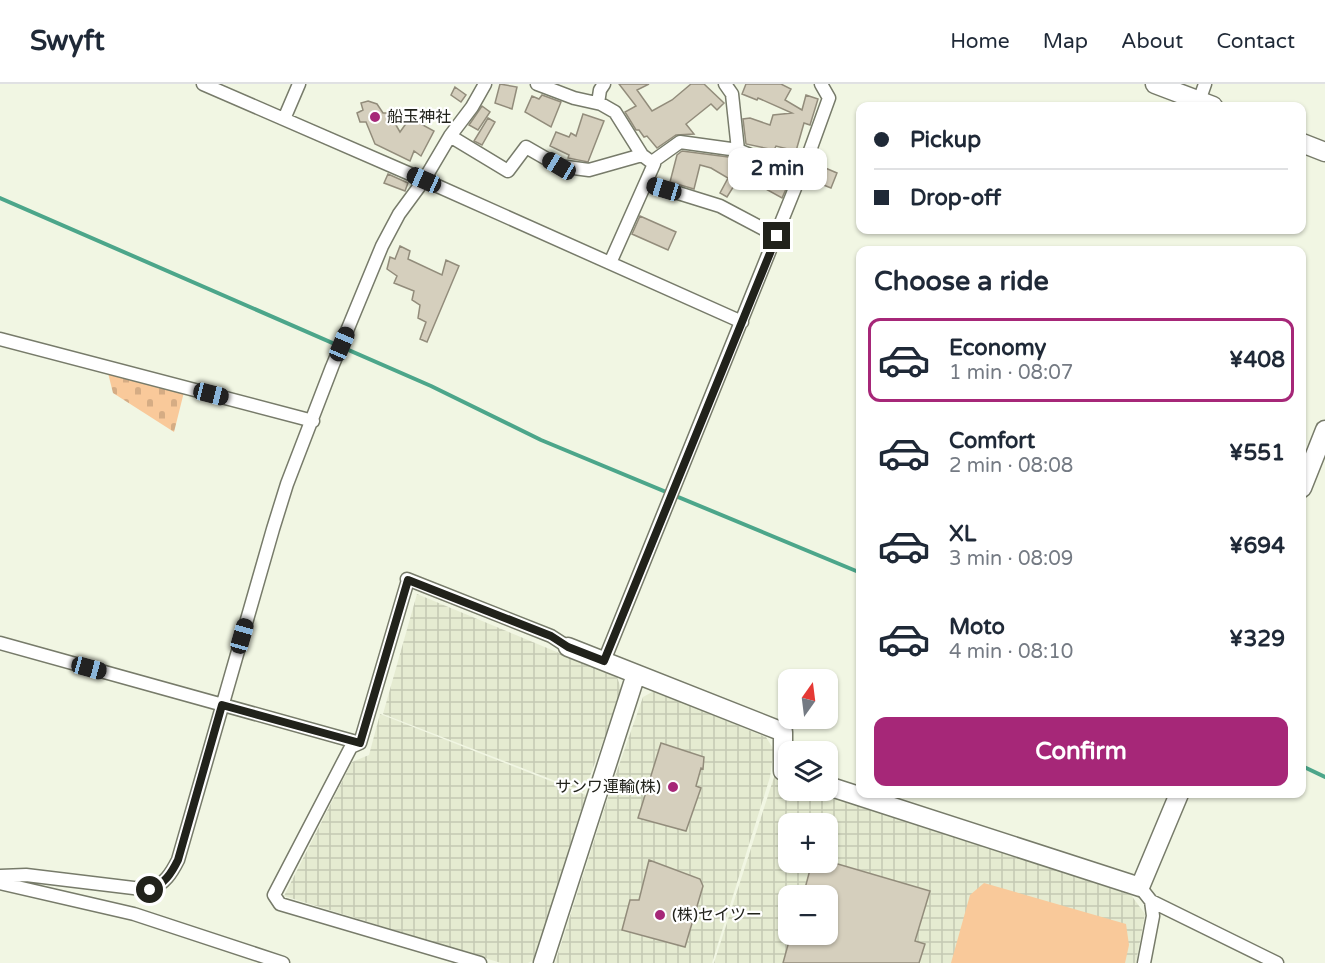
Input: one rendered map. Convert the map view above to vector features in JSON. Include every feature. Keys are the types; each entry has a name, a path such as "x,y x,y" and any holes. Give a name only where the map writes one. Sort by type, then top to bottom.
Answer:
{"street":[{"path":"203,84 742,322"},
{"path":"284,119 299,84"},
{"path":"0,876 26,875 150,890 162,884 169,876 178,860 287,484 340,347 382,246 399,214 424,180 485,84"},
{"path":"537,84 574,98 598,103 615,112 647,159 654,164 610,263"},
{"path":"598,103 600,90 604,84"},
{"path":"725,84 732,94 738,150"},
{"path":"604,661 777,236 829,98 821,84"},
{"path":"1155,84 1206,97"},
{"path":"450,136 508,171 526,147 559,166 589,170 647,159 680,142 738,150 800,175"},
{"path":"1306,144 1325,152"},
{"path":"646,183 720,206 777,236"},
{"path":"0,339 313,421"},
{"path":"1306,478 1325,430"},
{"path":"480,963 280,904 274,895 351,747 360,743 407,580 551,636 568,647 783,732 783,741"},
{"path":"0,643 360,743"},
{"path":"543,963 636,674"},
{"path":"838,789 856,796"},
{"path":"863,798 1145,894 1277,963"},
{"path":"1144,963 1153,916 1145,894 1178,798"},
{"path":"0,883 134,914 283,963"}],"shaded area":[{"path":"417,594 617,677 622,691 584,792 383,714"},
{"path":"654,691 766,737 774,750 770,777 712,963 555,963 643,697"},
{"path":"380,714 586,795 534,960 528,963 501,963 284,896 352,762 369,755"},
{"path":"774,777 778,778 778,801 838,801 838,799 1131,895 1145,914 1136,963 714,963"}],"green space":[{"path":"108,373 184,392 174,432 113,393"},
{"path":"984,883 1126,924 1129,945 1125,963 951,963 970,895"}],"building":[{"path":"500,84 517,87 512,109 495,103"},
{"path":"619,84 649,84 637,90 652,111 672,100 691,84 704,84 724,103 717,110 711,104 686,124 694,134 676,135 657,148 647,136 644,137 639,130 636,130 625,112 636,106"},
{"path":"746,84 781,84 791,89 785,100 802,110 806,95 818,99 810,125 804,123 796,151 776,146 774,150 746,144 743,119 750,118 770,125 773,115 792,113 758,98 757,100 742,94"},
{"path":"455,87 466,95 461,102 451,95"},
{"path":"542,95 561,102 551,127 525,112 532,96 539,99"},
{"path":"368,101 377,104 383,113 389,113 400,132 410,118 434,131 421,156 414,151 410,161 375,144 366,122 360,122 357,113 363,110 361,103"},
{"path":"482,106 490,112 478,130 469,125"},
{"path":"583,114 604,121 588,162 568,158 569,155 550,146 556,132 569,137 571,133 576,136"},
{"path":"488,118 495,122 482,145 474,141"},
{"path":"682,151 736,158 757,167 787,186 782,187 786,189 782,198 764,188 768,183 740,176 727,197 720,193 728,178 711,168 700,165 694,189 670,182 677,155"},
{"path":"793,152 799,155 796,164 789,162"},
{"path":"823,167 837,173 831,188 816,182"},
{"path":"388,174 408,183 405,191 384,183"},
{"path":"640,216 676,232 668,250 632,234"},
{"path":"400,246 410,251 408,259 442,275 446,260 459,266 427,342 420,339 426,322 418,318 420,305 412,300 414,291 394,283 397,276 387,269 390,257 395,259"},
{"name":"サンワ運輸(株)","path":"661,743 704,757 703,769 701,768 696,786 701,788 686,831 638,818"},
{"name":"(株)セイツー","path":"649,860 700,879 703,886 685,947 622,930 630,900 639,900"},
{"path":"838,864 930,891 915,941 925,944 919,963 783,963 788,945 838,945 838,885 806,885 809,873 838,873"}],"waterway":[{"path":"0,198 431,386 541,440 856,571"},
{"path":"1306,768 1325,777"}],"place":[{"name":"船玉神社","path":"375,117"},
{"name":"サンワ運輸(株)","path":"673,787"},
{"name":"(株)セイツー","path":"660,915"}],"route":[{"path":"150,890 162,884 178,860 222,705 360,743 408,580 551,636 568,647 604,661 777,236"}]}
